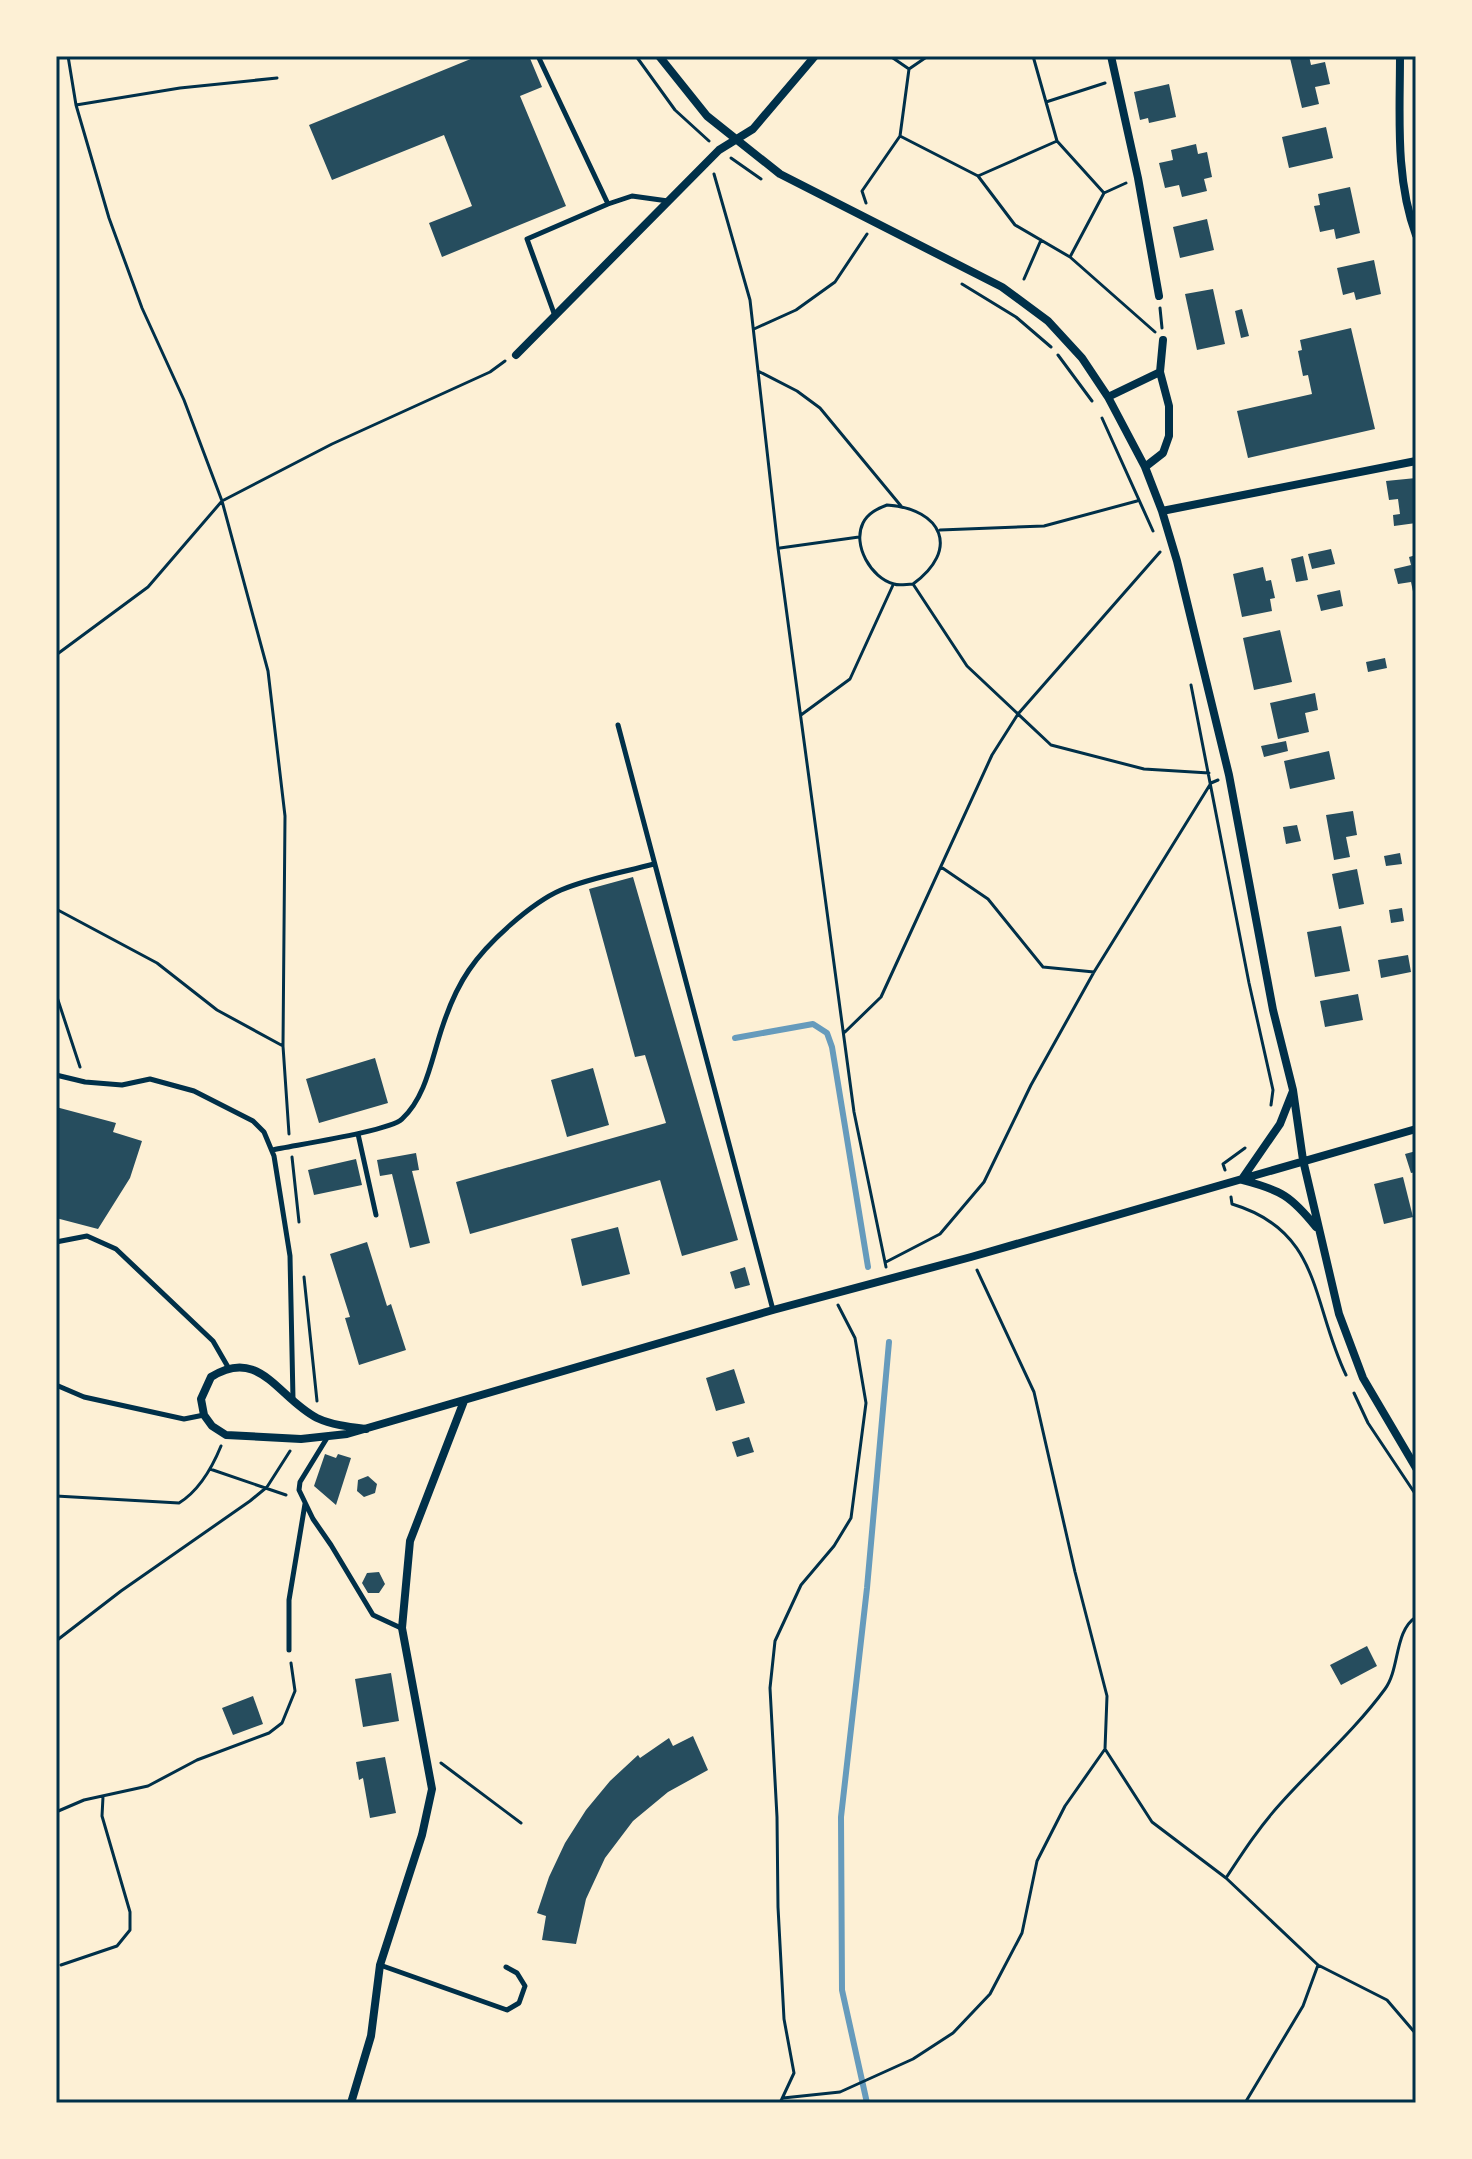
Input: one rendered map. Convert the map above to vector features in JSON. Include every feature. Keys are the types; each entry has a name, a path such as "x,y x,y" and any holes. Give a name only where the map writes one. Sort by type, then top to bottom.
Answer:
{"street":[{"path":"659,56 707,116 780,174 1002,287 1048,321 1082,358 1108,397 1145,467 1177,561 1229,775 1273,1010 1293,1090 1303,1160 1339,1314 1363,1378 1416,1468"},
{"path":"516,355 710,158 753,129 815,56"},
{"path":"1111,56 1138,178 1159,296"},
{"path":"1400,56 1401,165 1416,235"},
{"path":"1145,467 1163,453 1169,436 1169,406 1160,372 1163,340"},
{"path":"1108,397 1160,372"},
{"path":"1162,511 1416,461"},
{"path":"1242,1180 1280,1124 1293,1090"},
{"path":"366,1429 316,1417 250,1368 228,1367 211,1377 201,1399 204,1415 212,1426 226,1435 301,1439 366,1429 773,1310 971,1257 1416,1129"},
{"path":"1242,1180 1275,1189 1297,1204 1318,1229"},
{"path":"351,2103 371,2036 380,1965 432,1789 402,1628 410,1541 464,1401"}],"lane":[{"path":"538,56 608,204"},
{"path":"555,317 527,239 632,196 669,202"},
{"path":"618,725 773,1310"},
{"path":"272,1150 358,1134 401,1121 419,1096 444,1022 470,969 506,931 559,891 654,864"},
{"path":"56,1075 85,1082 122,1085 150,1079 194,1091 253,1121 264,1132 272,1150 290,1256 293,1400"},
{"path":"358,1134 376,1215"},
{"path":"56,1250 58,1241 87,1236 116,1249 213,1341 228,1367"},
{"path":"56,1385 84,1397 184,1419 204,1415"},
{"path":"328,1437 300,1482 299,1490 373,1615 402,1628"},
{"path":"289,1650 289,1600 305,1503"},
{"path":"380,1965 507,2010 519,2003 525,1986 517,1973 506,1967"}],"path":[{"path":"56,909 157,963 217,1010 283,1046 285,816 268,671 222,501 184,400 142,308 114,233 76,105 68,56"},
{"path":"636,56 675,110 719,150 764,181"},
{"path":"890,56 909,69"},
{"path":"754,329 796,310 835,282 867,234 869,219 862,191 900,136 909,69 928,56"},
{"path":"1033,56 1057,141 1104,193"},
{"path":"76,105 180,88 277,78"},
{"path":"1046,102 1116,80"},
{"path":"900,136 978,176 1015,225 1070,257 1163,340"},
{"path":"978,176 1057,141"},
{"path":"710,158 750,300 778,548 854,1112 888,1279"},
{"path":"1070,257 1104,193 1138,178"},
{"path":"1024,279 1041,240"},
{"path":"961,283 1016,317 1051,347 1069,368 1098,410 1157,539"},
{"path":"1159,296 1163,340"},
{"path":"56,655 148,587 222,501 332,444 490,372 516,355"},
{"path":"758,371 797,391 820,408 901,506"},
{"path":"939,530 1044,526 1137,501"},
{"path":"887,505 901,506 925,515 939,530 941,540 938,556 913,584 894,584 870,567 859,537 861,526 874,510 887,505"},
{"path":"778,548 859,537"},
{"path":"844,1033 881,997 992,755 1018,714 1162,550 1165,564"},
{"path":"801,715 850,679 894,584"},
{"path":"913,584 967,666 1051,745 1144,769 1229,775"},
{"path":"1191,684 1273,1090 1269,1115"},
{"path":"885,1263 940,1234 984,1182 1031,1085 1094,972 1211,783 1229,775"},
{"path":"941,867 988,899 1043,967 1094,972"},
{"path":"56,994 85,1082"},
{"path":"1247,1146 1223,1164 1232,1204 1266,1217 1289,1235 1305,1259 1336,1355 1368,1423 1416,1495"},
{"path":"782,2100 840,2092 913,2059 953,2033 990,1994 1022,1933 1037,1861 1065,1806 1105,1749 1107,1696 1034,1392 971,1257"},
{"path":"782,2100 794,2073 784,2019 770,1688 775,1641 801,1585 834,1546 851,1518 866,1403 855,1338 836,1302"},
{"path":"56,1496 179,1503 192,1494 210,1469 226,1435"},
{"path":"56,1641 267,1487 301,1439"},
{"path":"210,1469 267,1487"},
{"path":"1226,1878 1280,1804 1387,1687 1403,1635 1410,1621 1416,1617"},
{"path":"56,1812 84,1800 148,1786 197,1760 269,1733 282,1723 295,1691 289,1650"},
{"path":"1105,1749 1152,1822 1226,1878 1318,1965 1387,2000 1416,2034"},
{"path":"427,1753 521,1823"},
{"path":"61,1965 117,1946 130,1930 130,1912 102,1816 103,1797"},
{"path":"1245,2103 1303,2006 1318,1965"}],"building":[{"path":"478,56 529,56 542,87 520,96 566,206 442,257 429,223 472,206 444,135 332,180 309,125"},
{"path":"1309,56 1311,65 1325,62 1330,84 1315,87 1319,104 1302,108 1290,58"},
{"path":"1169,84 1176,117 1149,123 1148,118 1140,120 1134,92"},
{"path":"1326,127 1333,158 1289,168 1282,137"},
{"path":"1196,144 1198,154 1207,152 1212,177 1204,179 1207,191 1182,197 1179,185 1165,188 1159,163 1173,160 1171,150"},
{"path":"1350,187 1360,233 1336,239 1334,229 1320,232 1314,206 1320,205 1318,194"},
{"path":"1207,219 1214,250 1180,258 1173,227"},
{"path":"1374,260 1381,294 1356,300 1354,292 1343,295 1337,268"},
{"path":"1213,289 1225,344 1197,350 1185,294"},
{"path":"1242,309 1249,336 1241,338 1235,311"},
{"path":"1351,328 1375,429 1248,458 1237,411 1312,394 1308,375 1303,376 1298,351 1302,350 1300,340"},
{"path":"1416,478 1416,523 1394,526 1393,515 1400,514 1398,499 1389,500 1386,481"},
{"path":"1331,549 1335,564 1312,569 1308,554"},
{"path":"1416,555 1415,601 1411,582 1398,584 1394,569 1411,565 1409,557"},
{"path":"1303,556 1308,580 1296,582 1291,559"},
{"path":"1263,567 1266,581 1271,580 1275,598 1270,599 1272,611 1242,617 1233,574"},
{"path":"1340,590 1343,606 1321,611 1317,595"},
{"path":"1280,630 1292,682 1254,690 1243,638"},
{"path":"1385,658 1387,668 1368,672 1366,662"},
{"path":"1315,693 1318,710 1305,713 1309,732 1278,739 1270,703"},
{"path":"1286,741 1288,751 1264,757 1261,746"},
{"path":"1329,751 1335,779 1290,789 1284,761"},
{"path":"1353,811 1357,835 1346,837 1350,857 1334,860 1326,815"},
{"path":"1297,825 1301,841 1286,844 1283,827"},
{"path":"1400,853 1402,864 1386,866 1384,856"},
{"path":"1357,869 1364,904 1339,909 1332,874"},
{"path":"633,877 738,1240 682,1256 660,1180 470,1234 456,1182 666,1123 645,1055 635,1057 589,889"},
{"path":"1402,908 1404,921 1391,923 1389,910"},
{"path":"1341,926 1350,971 1315,977 1307,932"},
{"path":"1408,955 1411,972 1381,978 1378,960"},
{"path":"1358,994 1363,1020 1325,1027 1320,1001"},
{"path":"375,1058 388,1103 319,1123 306,1079"},
{"path":"593,1068 609,1125 567,1137 551,1080"},
{"path":"56,1107 116,1123 113,1132 142,1141 130,1178 98,1229 56,1218"},
{"path":"1416,1151 1416,1172 1411,1173 1405,1154"},
{"path":"416,1153 419,1170 412,1171 430,1243 410,1248 392,1174 380,1176 377,1160"},
{"path":"356,1159 362,1185 314,1195 308,1170"},
{"path":"1403,1177 1413,1217 1384,1224 1374,1184"},
{"path":"618,1227 630,1274 582,1286 571,1239"},
{"path":"367,1242 387,1306 391,1304 406,1350 359,1365 345,1318 350,1317 330,1254"},
{"path":"745,1267 750,1285 735,1289 730,1272"},
{"path":"734,1369 745,1403 716,1411 706,1378"},
{"path":"749,1437 754,1452 737,1457 732,1442"},
{"path":"325,1454 351,1458 336,1505 314,1486"},
{"path":"368,1476 377,1484 375,1493 364,1497 357,1491 358,1480"},
{"path":"379,1572 385,1584 379,1593 368,1593 362,1583 367,1573"},
{"path":"1367,1646 1377,1666 1341,1685 1330,1665"},
{"path":"391,1673 399,1721 363,1727 355,1679"},
{"path":"253,1696 263,1724 233,1735 222,1708"},
{"path":"693,1736 708,1770 668,1792 633,1821 605,1858 586,1899 576,1944 542,1940 546,1916 537,1913 549,1877 565,1843 586,1810 610,1781 638,1755 640,1758 669,1738 673,1746"},
{"path":"385,1757 396,1813 370,1818 363,1778 359,1780 356,1762"}],"waterway":[{"path":"735,1038 813,1024 827,1033 832,1047 868,1267"},
{"path":"867,2103 842,1990 841,1817 867,1588 889,1342"}]}
